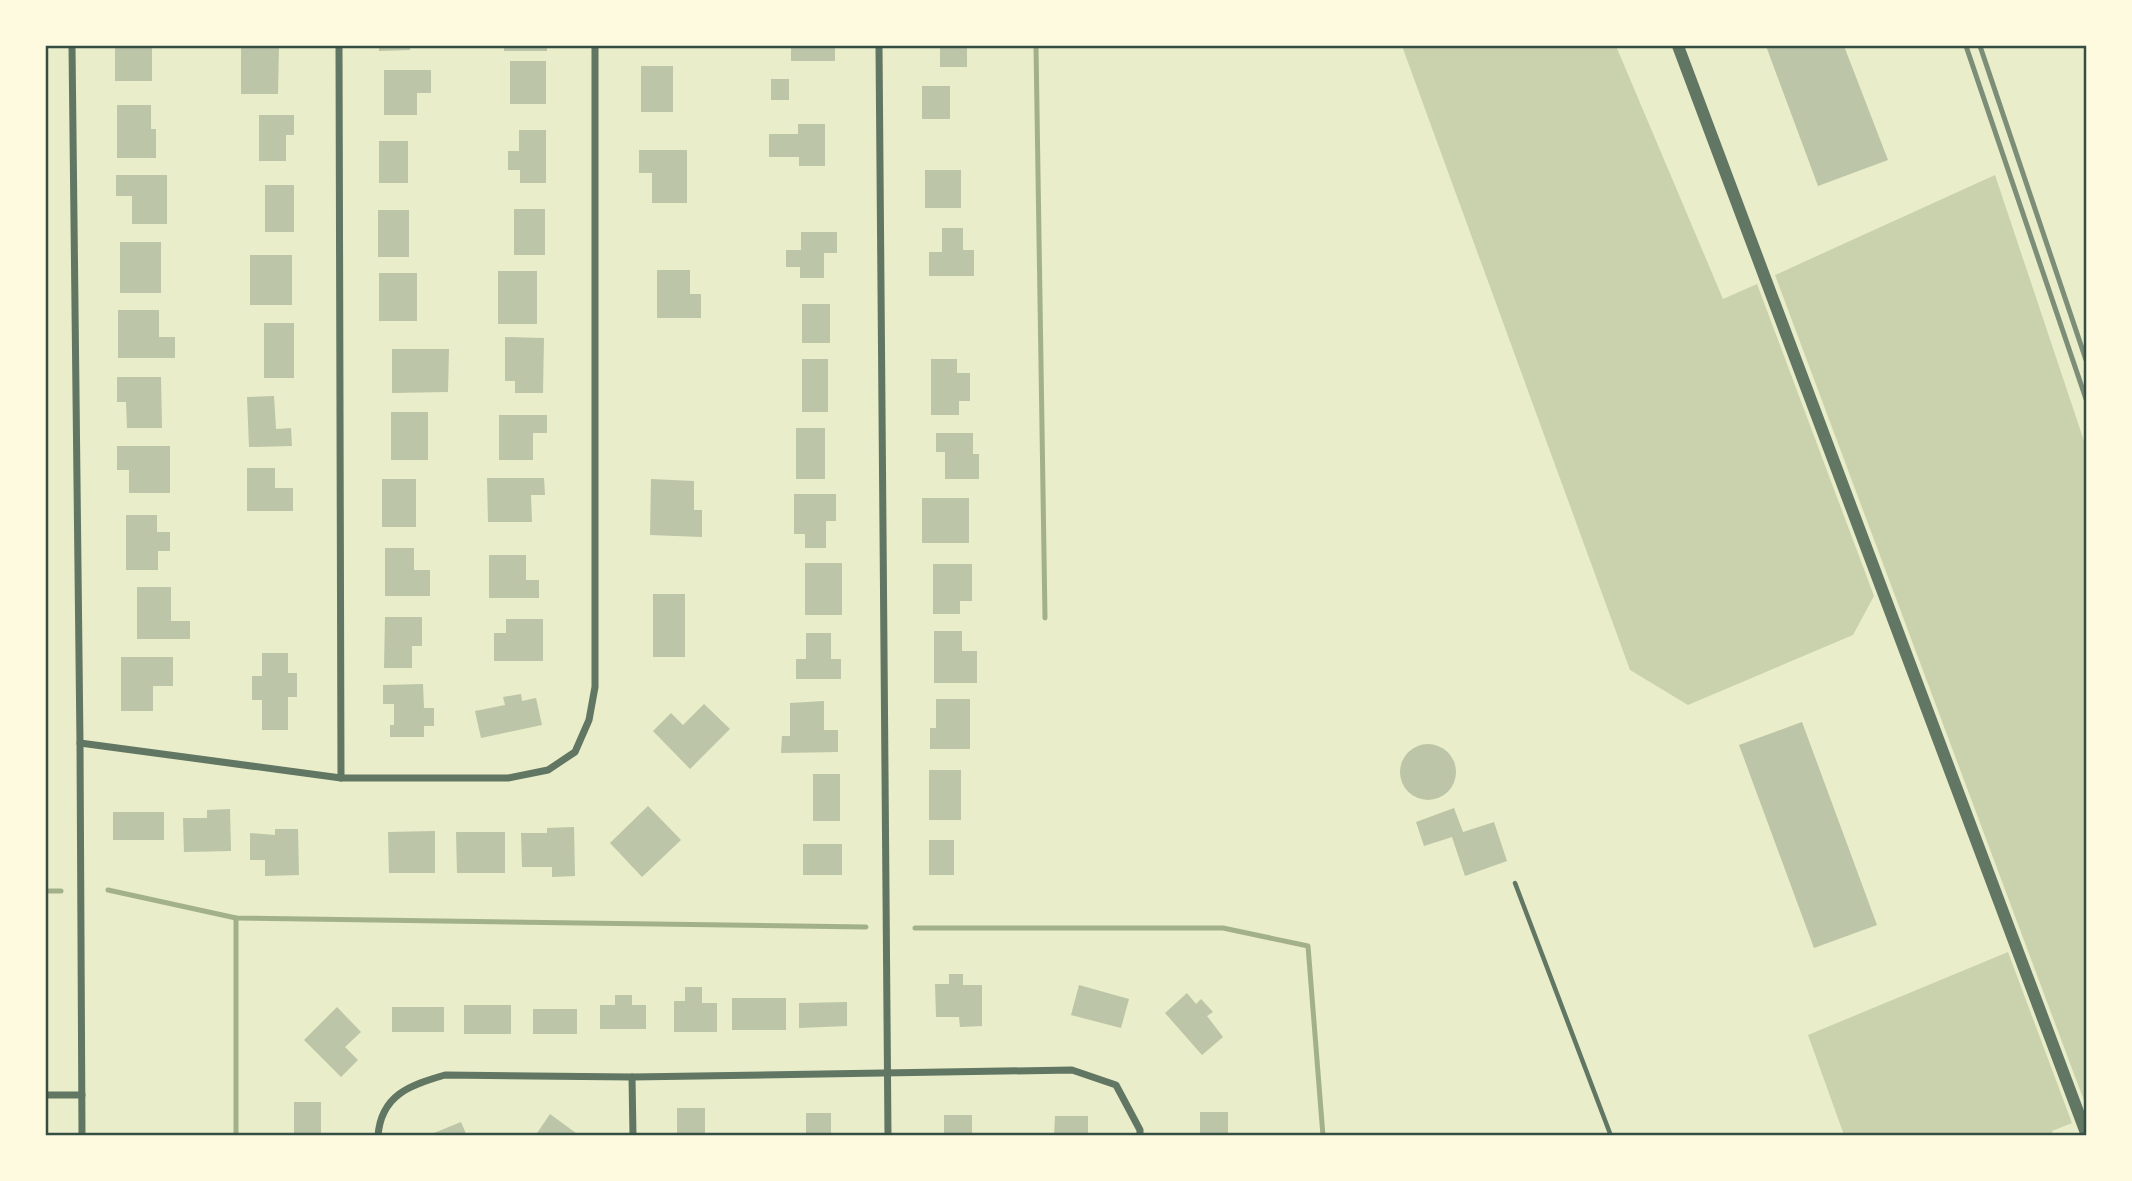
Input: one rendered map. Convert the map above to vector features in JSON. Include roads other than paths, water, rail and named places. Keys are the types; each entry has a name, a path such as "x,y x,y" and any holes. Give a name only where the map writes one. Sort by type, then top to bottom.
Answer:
{"street":[{"path":"72,46 82,1136"},
{"path":"339,46 341,778"},
{"path":"80,743 341,778 508,778 548,770 575,752 589,720 594,687 595,46"},
{"path":"879,46 888,1136"},
{"path":"1678,46 2087,1133"},
{"path":"378,1136 379,1123 392,1097 419,1082 445,1075 632,1077 1072,1070 1116,1085 1140,1130 1140,1136"},
{"path":"632,1077 633,1136"},
{"path":"46,1095 82,1095"}],"lane":[{"path":"1515,883 1611,1136"}],"waterway":[{"path":"1036,46 1045,618"},
{"path":"108,890 236,918 866,927"},
{"path":"46,891 61,891"},
{"path":"236,918 236,1136"},
{"path":"915,928 1223,928 1308,946 1323,1136"}],"railway":[{"path":"1966,46 2086,399"},
{"path":"1980,46 2086,360"}]}
